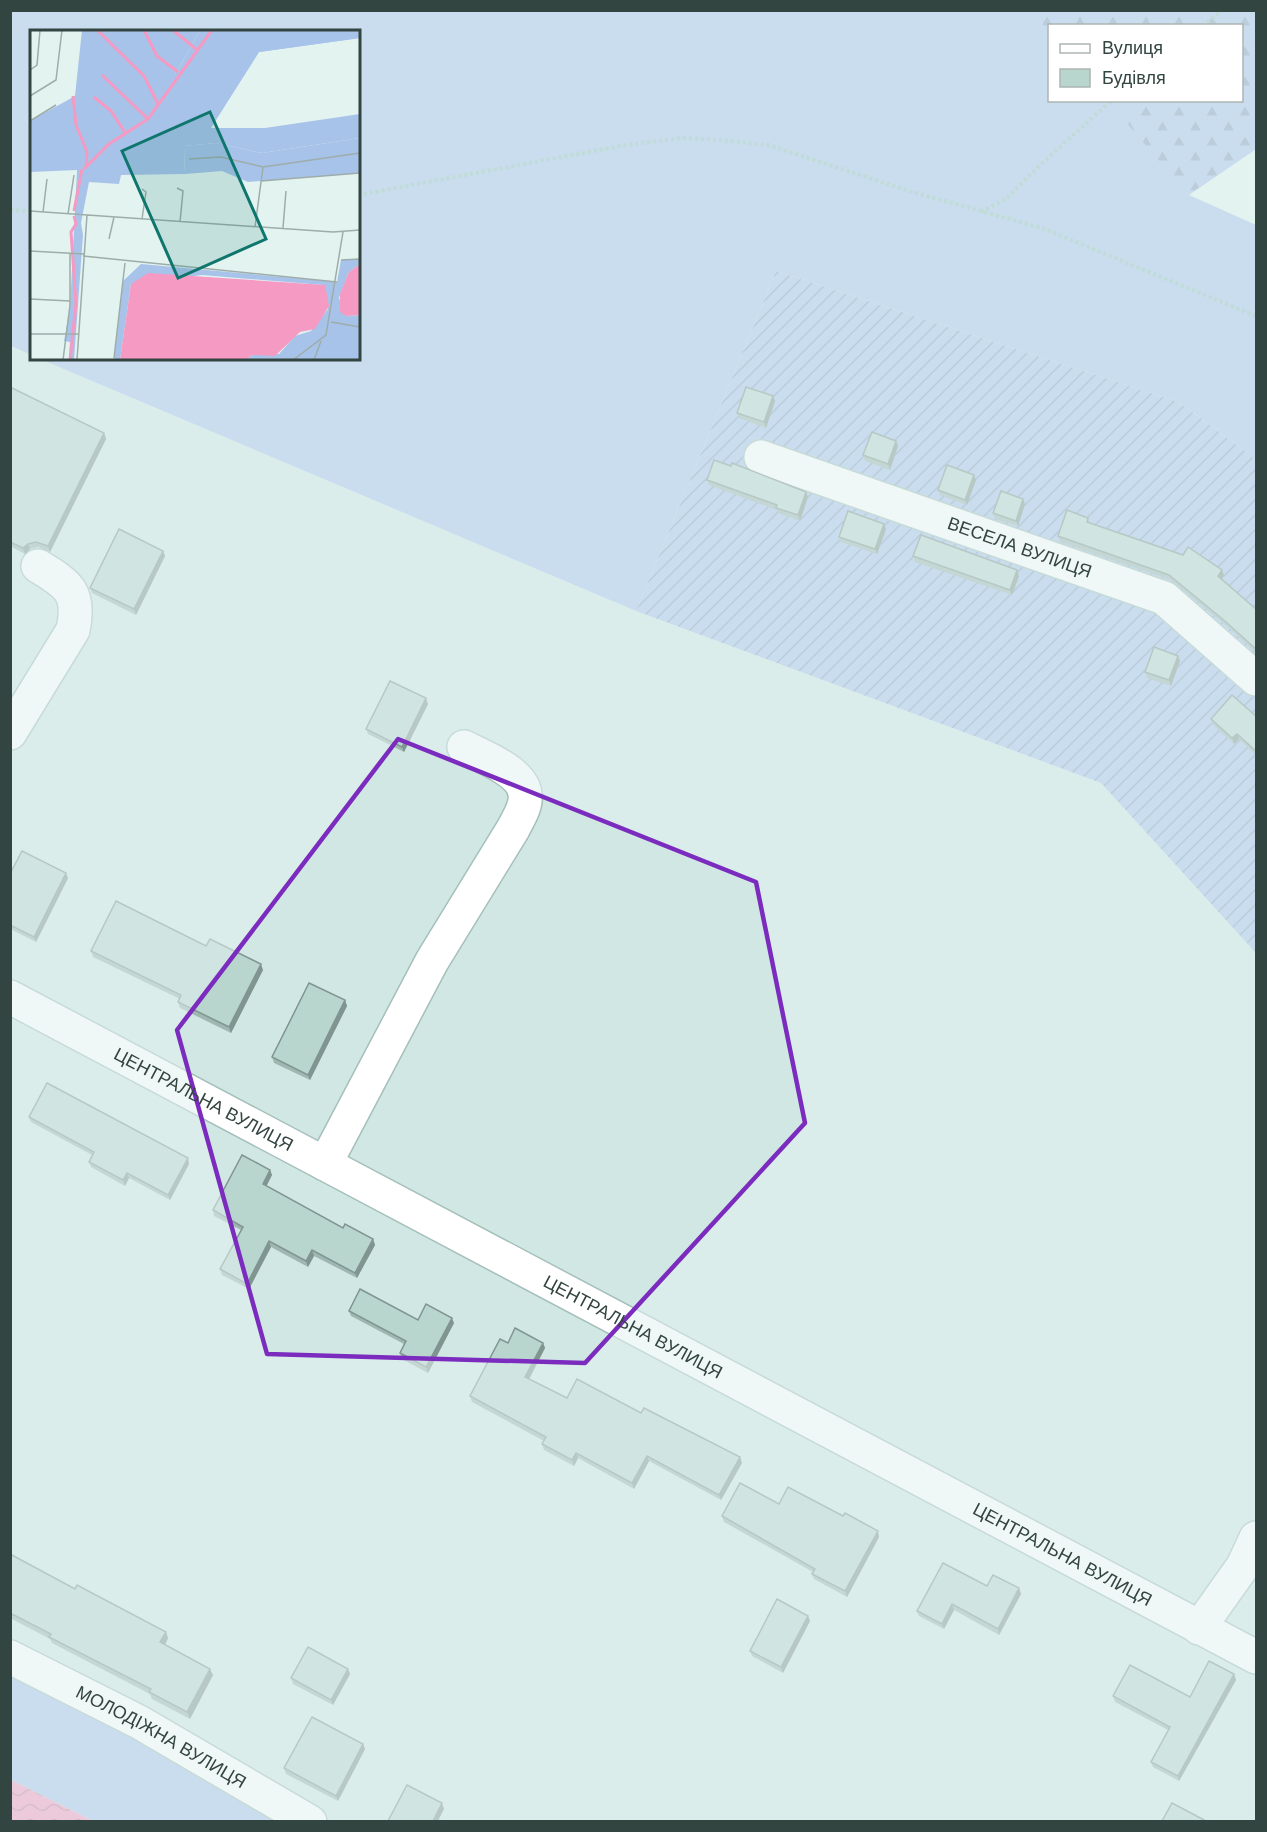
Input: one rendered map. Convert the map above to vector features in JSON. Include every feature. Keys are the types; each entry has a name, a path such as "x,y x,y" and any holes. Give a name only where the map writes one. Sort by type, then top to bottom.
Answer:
{"street":[{"name":"ВЕСЕЛА ВУЛИЦЯ","path":"761,456 1164,598 1257,679"},
{"path":"10,733 73,630 76,613 72,595 65,582 38,566"},
{"path":"325,1164 432,961 513,829 524,806 525,794 521,782 506,769 464,747"},
{"name":"ЦЕНТРАЛЬНА ВУЛИЦЯ","path":"10,997 1257,1657"},
{"path":"1199,1628 1243,1566 1257,1538"},
{"name":"МОЛОДІЖНА ВУЛИЦЯ","path":"10,1657 139,1722 310,1821"}],"path":[{"path":"1205,24 1223,10"},
{"path":"980,212 1006,199 1110,102"},
{"path":"360,195 626,145 682,138 768,145 909,191 1042,228 1257,316"},
{"path":"10,210 30,211"}],"highlighted area":[{"path":"398,739 756,882 805,1123 585,1363 267,1354 177,1030"}],"shaded area":[{"path":"10,346 30,355 30,360 42,360 636,611 1101,783 1256,952 1256,1821 310,1821 11,1657"}],"green space":[{"path":"10,11 1256,11 1256,149 1189,195 1256,225 1256,459 1179,402 776,271 636,611 42,360 360,360 360,30 30,30 30,355 11,346"},
{"path":"1031,11 1256,11 1256,149 1188,195 1109,102 1243,102 1243,24 1048,24 1048,31"},
{"path":"776,271 1179,402 1256,459 1256,953 1101,783 636,611"},
{"path":"10,1657 310,1821 93,1821 11,1780"}],"water":[{"path":"11,1780 93,1821 11,1821"}],"building":[{"path":"10,387 104,433 48,546 36,542 23,548 10,542"},
{"path":"746,387 773,396 764,422 737,413"},
{"path":"872,432 896,441 888,464 863,455"},
{"path":"714,460 731,466 732,463 806,492 798,515 707,480"},
{"path":"947,465 974,475 965,500 938,490"},
{"path":"1001,491 1023,499 1016,521 993,513"},
{"path":"1067,510 1088,518 1087,522 1183,555 1188,547 1222,570 1218,576 1257,610 1257,650 1169,575 1058,536"},
{"path":"848,511 884,524 875,549 839,537"},
{"path":"119,529 163,551 134,609 90,588"},
{"path":"921,535 1017,570 1010,590 913,556"},
{"path":"1154,647 1178,656 1169,680 1145,672"},
{"path":"390,681 426,698 402,747 366,729"},
{"path":"1232,695 1257,717 1257,752 1237,734 1232,738 1211,719"},
{"path":"22,851 66,873 34,937 10,925 10,874"},
{"path":"116,901 206,946 210,939 261,964 229,1027 178,1002 181,995 91,951"},
{"path":"309,983 345,1000 308,1075 272,1057"},
{"path":"47,1083 188,1158 168,1195 127,1173 123,1180 89,1162 94,1152 29,1117"},
{"path":"242,1155 270,1170 263,1184 343,1228 345,1224 373,1239 355,1273 312,1250 306,1261 269,1241 247,1284 220,1269 243,1227 213,1210"},
{"path":"360,1289 418,1320 426,1304 452,1318 426,1367 400,1353 406,1341 349,1311"},
{"path":"515,1328 543,1343 525,1377 567,1398 577,1379 641,1413 644,1408 740,1457 719,1495 647,1456 632,1483 576,1453 572,1460 542,1444 546,1437 470,1396 500,1339 508,1343"},
{"path":"740,1483 779,1504 788,1487 843,1516 845,1513 878,1531 845,1591 812,1574 815,1569 722,1516"},
{"path":"10,1554 75,1589 77,1585 166,1632 160,1642 210,1669 187,1712 149,1692 151,1689 49,1637 51,1634 10,1613"},
{"path":"943,1563 987,1586 993,1575 1019,1588 998,1629 952,1604 942,1624 917,1611"},
{"path":"777,1599 808,1616 781,1667 750,1651"},
{"path":"308,1647 348,1669 331,1700 291,1678"},
{"path":"1209,1661 1234,1674 1178,1776 1151,1762 1170,1727 1113,1696 1130,1665 1190,1697"},
{"path":"312,1717 363,1744 336,1796 284,1768"},
{"path":"407,1785 442,1803 433,1821 388,1821"},
{"path":"1172,1803 1206,1821 1162,1821"}]}
